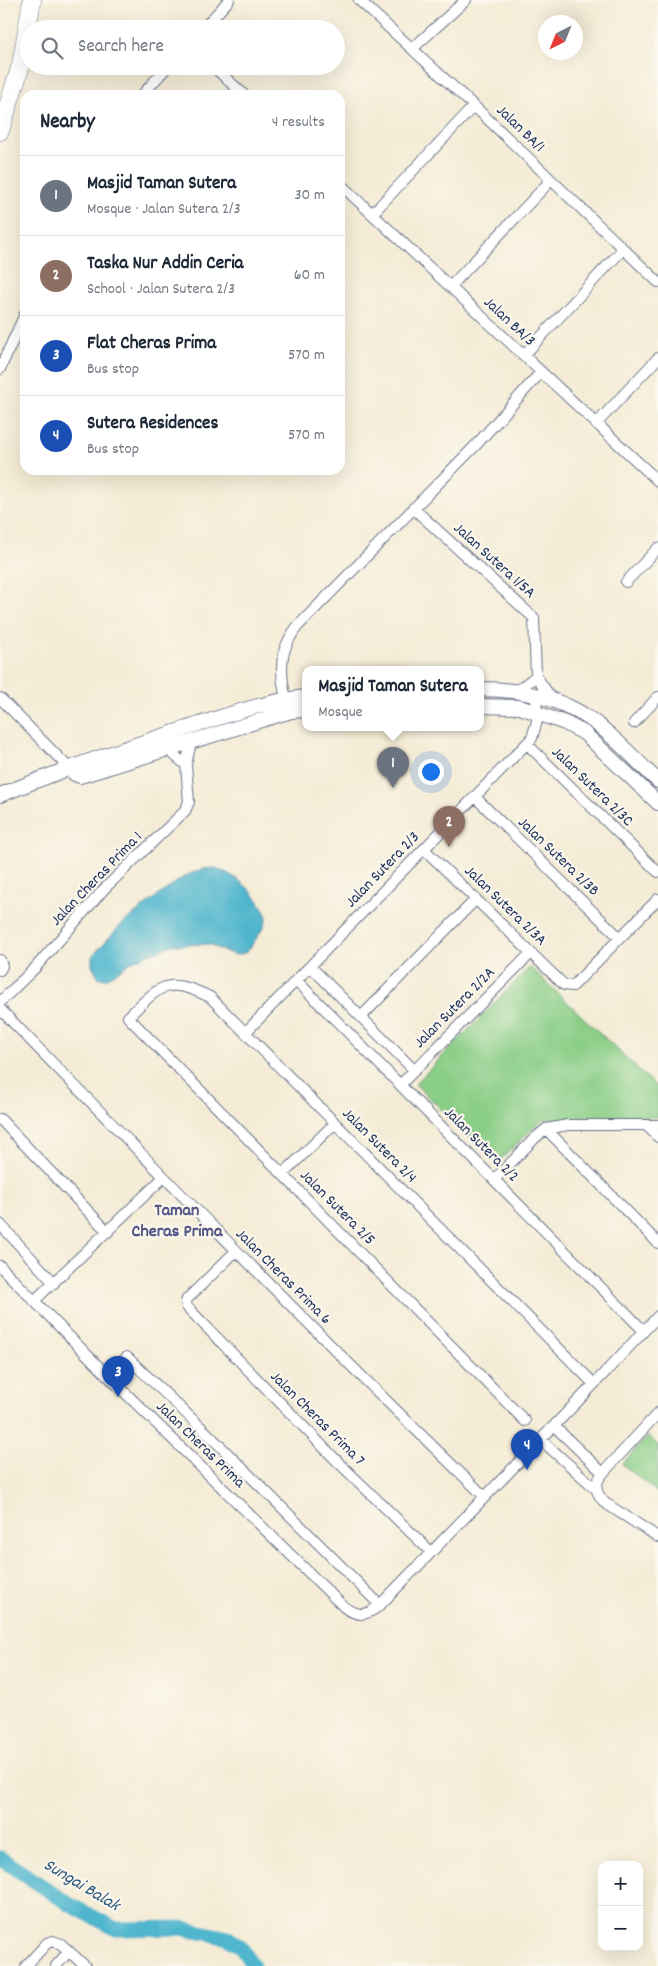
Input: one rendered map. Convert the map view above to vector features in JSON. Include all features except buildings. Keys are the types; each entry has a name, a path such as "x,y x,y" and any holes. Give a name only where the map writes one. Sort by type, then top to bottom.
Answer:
{"highway":[{"path":"29,20 32,0"},
{"path":"0,131 20,68"}],"street":[{"path":"211,20 229,0"},
{"name":"Jalan BA/1","path":"359,0 474,106 658,282"},
{"path":"412,49 466,0"},
{"path":"146,90 160,75"},
{"path":"223,75 239,90"},
{"path":"372,214 474,106"},
{"path":"450,288 551,180"},
{"name":"Jalan BA/3","path":"345,189 658,481"},
{"path":"524,356 623,249"},
{"path":"0,369 20,325"},
{"path":"596,424 658,358"},
{"path":"294,707 281,666 282,652 288,639 309,614 477,444 541,372"},
{"name":"Jalan Sutera 1/5A","path":"413,508 534,618 536,676"},
{"path":"626,582 658,548"},
{"path":"516,692 536,676 552,699"},
{"path":"484,690 497,689 552,699 592,720 658,781"},
{"name":"Jalan Sutera 2/3","path":"245,1032 527,744 536,731 536,695"},
{"path":"634,723 658,697"},
{"path":"0,698 74,774 80,776 191,742 294,707"},
{"path":"484,706 520,707 565,723 584,733 658,803"},
{"path":"0,795 118,750 193,726 294,707"},
{"name":"Jalan Cheras Prima 1","path":"0,1002 35,968 104,888 185,811 189,802 186,765 191,742"},
{"name":"Jalan Sutera 2/3C","path":"527,744 658,872"},
{"path":"167,749 186,765"},
{"name":"Jalan Sutera 2/3B","path":"476,797 620,938"},
{"name":"Jalan Sutera 2/3A","path":"424,849 564,985 573,986 620,938"},
{"path":"361,1017 476,899"},
{"path":"620,938 658,899"},
{"name":"Jalan Sutera 2/2A","path":"400,1085 531,953"},
{"path":"310,966 414,1070"},
{"name":"Jalan Sutera 2/2","path":"296,980 644,1331"},
{"name":"Jalan Sutera 2/4","path":"128,1017 153,993 164,986 177,984 210,997 594,1384"},
{"name":"Jalan Cheras Prima 6","path":"0,1009 392,1408 485,1497"},
{"name":"Jalan Sutera 2/5","path":"128,1017 525,1420"},
{"path":"0,1119 108,1232"},
{"path":"283,1174 335,1123"},
{"path":"494,1180 546,1129 568,1125 653,1125 658,1136"},
{"path":"546,1129 658,1243"},
{"path":"34,1301 164,1177"},
{"path":"0,1224 54,1282"},
{"name":"Jalan Cheras Prima 7","path":"236,1251 186,1302 188,1307 291,1415 432,1552"},
{"name":"Jalan Cheras Prima","path":"0,1266 108,1376 344,1607 353,1613 363,1615 380,1605"},
{"path":"108,1376 127,1357 207,1433 380,1605 541,1440 658,1316"},
{"path":"595,1488 597,1480 602,1473 658,1413"},
{"path":"554,1426 602,1473"},
{"path":"541,1440 595,1488 605,1503 658,1537"},
{"path":"26,1966 47,1943 53,1941 61,1944 85,1966"},
{"path":"56,1966 69,1951"}],"green space":[{"path":"530,967 658,1088 658,1117 542,1120 497,1163 415,1084"},
{"path":"648,1436 658,1445 658,1493 622,1464"}],"water":[{"path":"215,868 224,871 247,887 253,893 267,917 264,927 247,952 237,955 209,944 172,945 134,960 108,978 99,978 92,965 92,956 121,925 185,876 202,869"}],"waterway":[{"name":"Sungai Balak","path":"0,1858 69,1904 116,1929 182,1928 228,1938 240,1946 253,1966"}],"place":[{"name":"Masjid Taman Sutera","path":"393,788"},
{"name":"Taska Nur Addin Ceria","path":"449,847"},
{"name":"Flat Cheras Prima","path":"118,1397"},
{"name":"Sutera Residences","path":"527,1470"}],"district":[{"name":"Taman Cheras Prima","path":"177,1221"}]}
